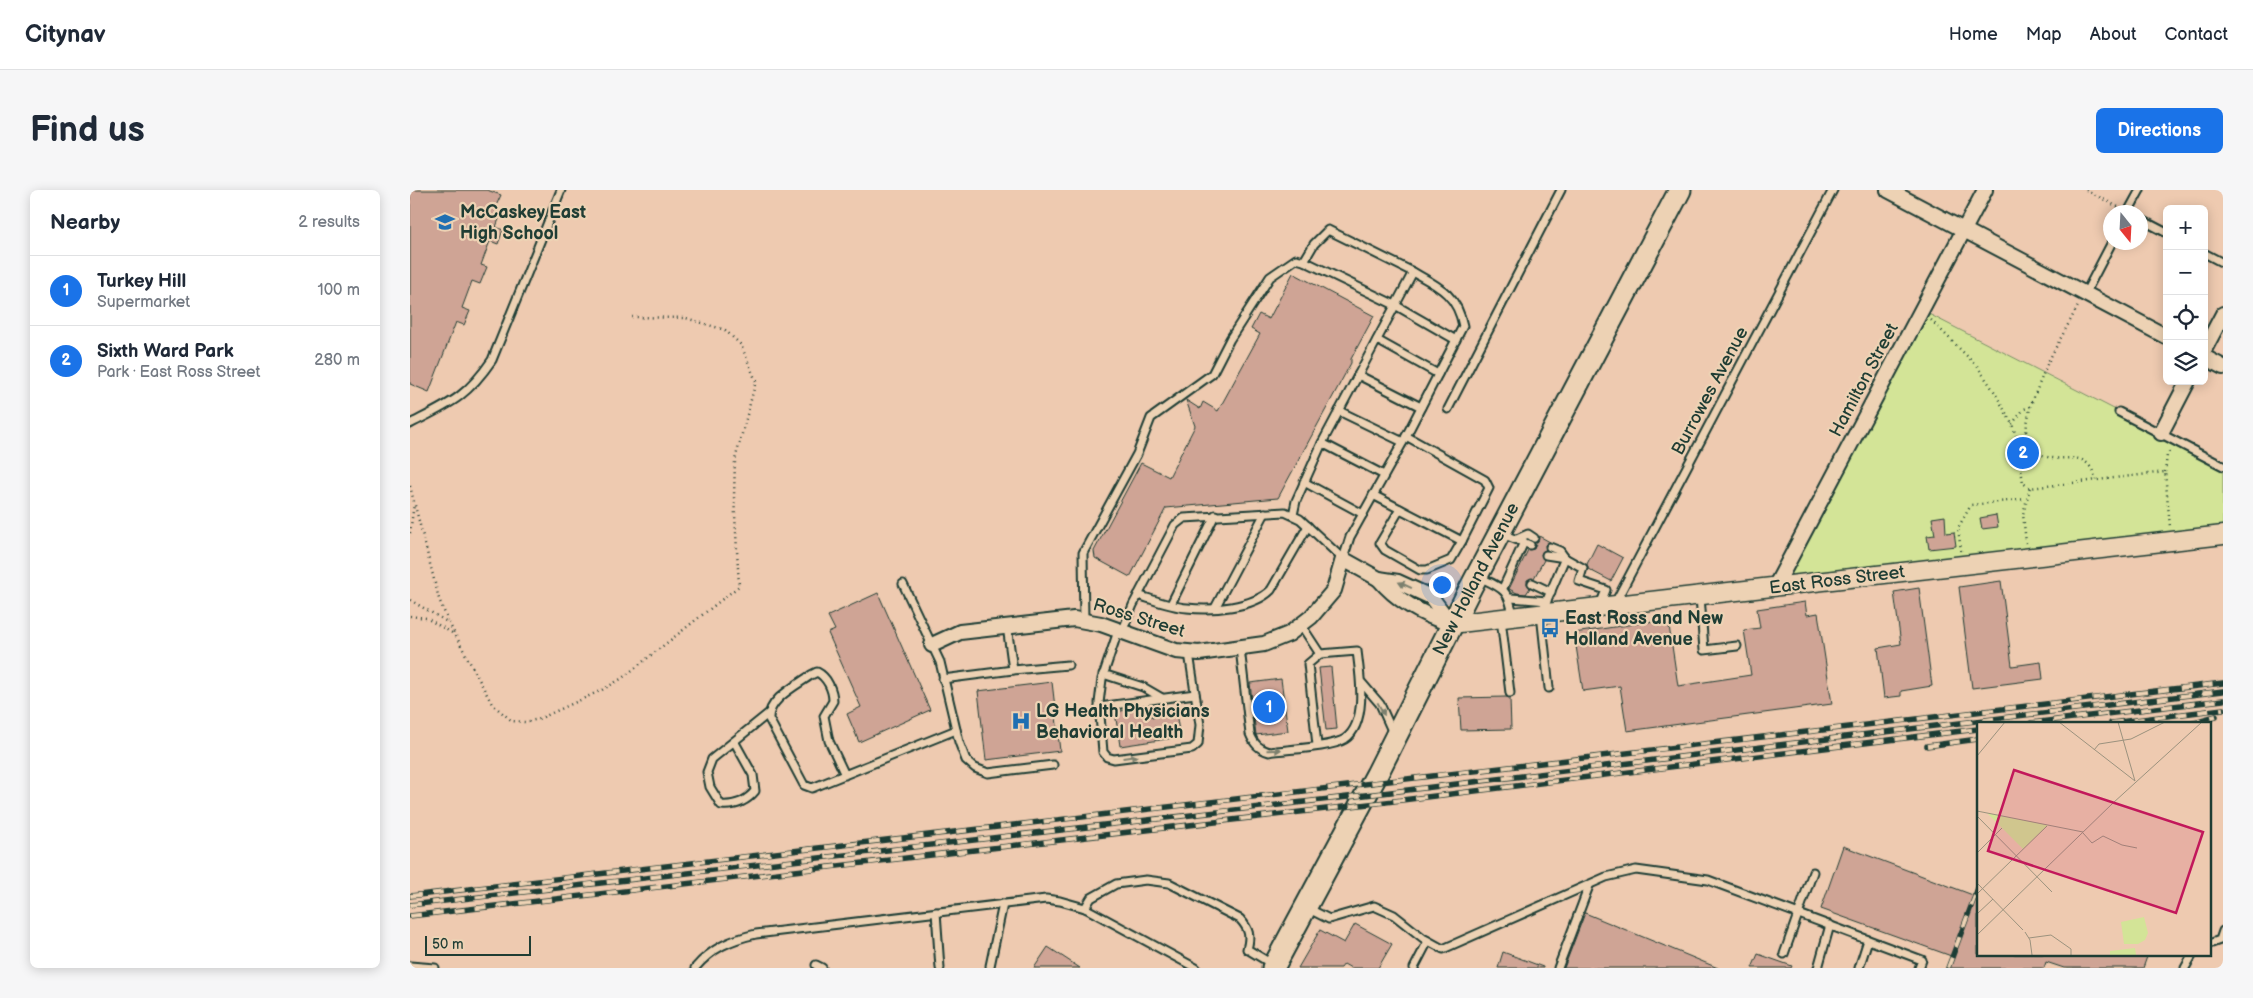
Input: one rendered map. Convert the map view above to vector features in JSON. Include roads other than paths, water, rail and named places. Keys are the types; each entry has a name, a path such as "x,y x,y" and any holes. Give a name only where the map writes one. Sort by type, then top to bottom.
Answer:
{"main road":[{"name":"New Holland Avenue","path":"1274,967 1395,739 1477,575 1518,540 1680,190"}],"street":[{"path":"1888,190 2163,335"},
{"name":"Hamilton Street","path":"1775,587 1985,190"},
{"path":"2208,342 2223,314"},
{"path":"2208,359 2223,367"},
{"path":"2161,433 2186,385"},
{"name":"East Ross Street","path":"1451,624 1507,618 1544,608 1606,606 1700,596 2223,534"},
{"path":"1343,559 1379,579 1398,582 1431,597 1451,624"},
{"name":"Ross Street","path":"932,645 960,632 1060,620 1084,620 1164,648 1189,653 1264,644 1277,640 1301,626 1334,590 1343,559"}],"lane":[{"path":"410,424 460,398 477,382 492,360 561,190"},
{"path":"1448,410 1561,190"},
{"name":"Burrowes Avenue","path":"1606,606 1833,190"},
{"path":"2132,205 2140,190"},
{"path":"2148,223 2163,231"},
{"path":"1304,261 1314,244 1328,230 1445,290 1461,314 1463,326 1346,545 1343,559"},
{"path":"2085,294 2108,250"},
{"path":"2208,255 2223,263"},
{"path":"1084,620 1083,553 1136,454 1151,418 1212,374 1230,340 1270,277 1296,259 1304,261 1395,305 1456,340"},
{"path":"1293,515 1296,501 1322,443 1413,272"},
{"path":"1376,340 1438,374"},
{"path":"1358,375 1421,407"},
{"path":"1339,411 1404,439 1485,480 1489,488 1451,560 1427,570 1420,570 1385,550 1380,543 1400,509"},
{"path":"2119,412 2223,466"},
{"path":"1322,443 1384,475"},
{"path":"1304,482 1363,514"},
{"path":"1373,495 1462,541"},
{"path":"1189,653 1200,724 1198,744 1192,748 1114,759 1107,757 1104,752 1099,707 1104,674 1120,632 1178,521 1190,516 1285,512 1293,515 1308,526 1343,559"},
{"path":"1215,608 1265,513"},
{"path":"1171,604 1215,515"},
{"path":"1138,595 1186,608 1215,608 1250,604 1271,590 1308,526"},
{"path":"1503,588 1512,575 1518,540 1528,534 1534,538"},
{"path":"1550,547 1560,551 1565,558"},
{"path":"1546,555 1565,558 1584,568 1579,581 1606,590 1606,606"},
{"path":"1550,688 1544,608 1565,558"},
{"path":"1477,575 1503,588 1511,598 1544,608"},
{"path":"1532,583 1551,592"},
{"path":"903,584 940,662 956,730 966,760 975,768 988,773 1053,765"},
{"path":"1700,596 1704,650 1738,646"},
{"path":"1510,693 1507,618 1511,598"},
{"path":"1007,626 1013,670"},
{"path":"1301,626 1320,654"},
{"path":"1240,648 1250,734 1254,743 1262,750 1269,752 1332,743 1344,739 1352,732 1358,721 1362,683 1357,652 1320,654 1308,664 1316,745"},
{"path":"943,678 1068,665"},
{"path":"845,775 830,741 824,716 833,701 833,695 823,675 817,672 811,674 772,704 769,713 769,719 804,785 812,788 845,775 956,730"},
{"path":"1104,674 1143,687 1162,698"},
{"path":"1362,683 1380,704 1395,739"},
{"path":"1099,707 1195,694"},
{"path":"734,741 753,775 755,791 749,798 732,806 721,805 710,787 707,772 712,759 734,741 769,713"},
{"path":"1306,907 1330,919 1374,906 1394,914 1428,941 1443,949 1606,877 1636,870 1708,880 1922,960 1919,968"},
{"path":"1784,954 1813,872"},
{"path":"1085,908 1091,898 1116,884 1146,880 1169,883 1240,919 1247,927 1250,939 1247,949 1274,967"},
{"path":"1558,968 1588,886"},
{"path":"695,968 716,948 741,937 1046,899 1085,908 1196,968"},
{"path":"990,966 1003,904"},
{"path":"936,912 940,968"},
{"path":"1818,968 1830,925"},
{"path":"2210,944 2222,940 2223,931"},
{"path":"1859,968 1868,940"},
{"path":"1414,968 1428,941"},
{"path":"2184,968 2192,956"},
{"path":"410,966 435,968"}],"railway":[{"path":"410,896 2223,683"},
{"path":"410,905 1391,792 2223,691"},
{"path":"2039,722 2223,700"},
{"path":"2119,722 2223,709"},
{"path":"2194,722 2216,716"},
{"path":"410,916 1386,802 1977,729"},
{"path":"1927,746 1977,739"},
{"path":"1948,968 1977,891"}],"place":[{"name":"McCaskey East High School","path":"445,222"},
{"name":"Sixth Ward Park","path":"2023,453"},
{"name":"East Ross and New Holland Avenue","path":"1550,628"},
{"name":"Turkey Hill","path":"1269,707"},
{"name":"LG Health Physicians Behavioral Health","path":"1021,721"}]}
